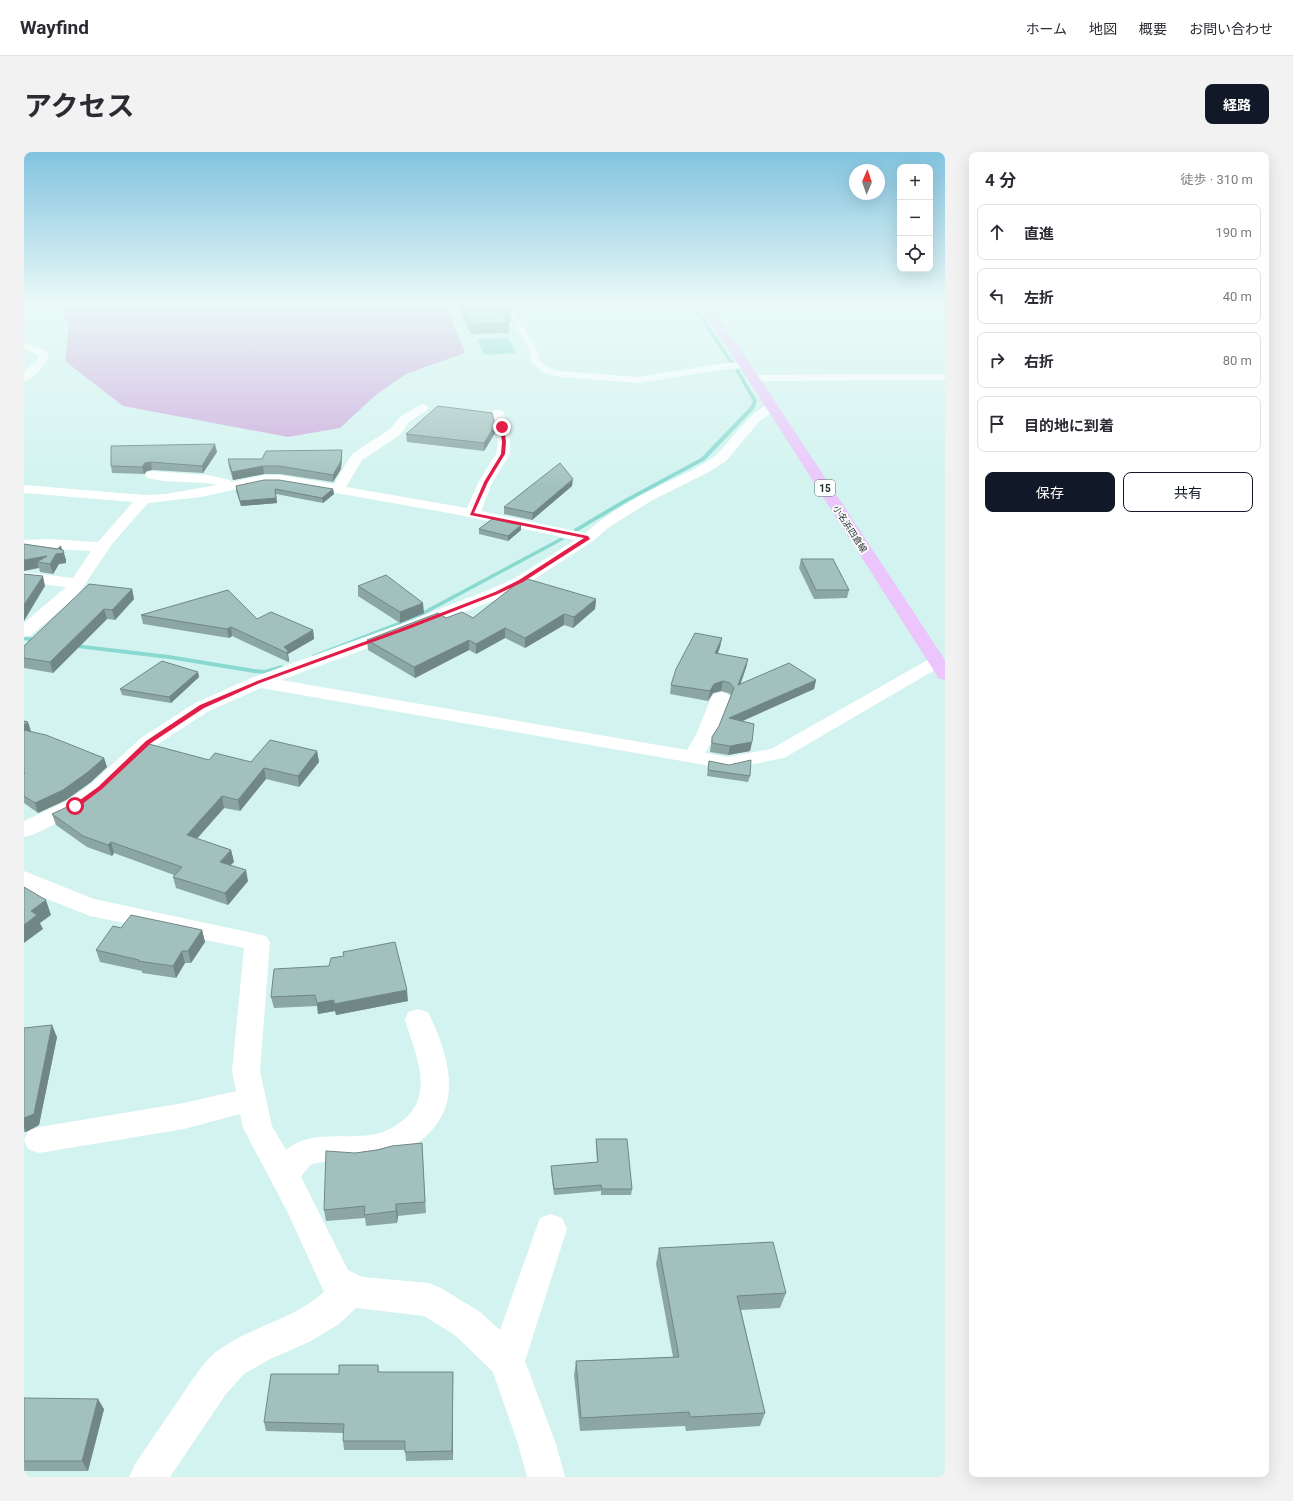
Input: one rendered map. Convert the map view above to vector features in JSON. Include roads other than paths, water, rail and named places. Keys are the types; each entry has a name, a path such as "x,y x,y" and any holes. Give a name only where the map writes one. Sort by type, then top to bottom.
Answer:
{"main road":[{"name":"小名浜四倉線","path":"745,365 941,668"}],"street":[{"path":"24,378 38,365"},
{"path":"752,378 945,377"},
{"path":"338,489 357,457 395,432 405,419 422,408"},
{"path":"24,830 75,806 100,788 148,742 202,707 258,682 397,632 497,593 521,581 588,538 603,524 646,498 704,469 721,458 755,419 772,408"},
{"path":"472,514 486,482 503,454 503,434 498,414"},
{"path":"152,474 156,476 210,475 232,486"},
{"path":"24,489 144,499 166,498 264,480 280,479 472,514 588,538"},
{"path":"25,631 70,592 102,548 144,499"},
{"path":"24,545 48,544 102,548"},
{"path":"24,577 56,582 77,583"},
{"path":"258,682 728,763 777,754 941,668"},
{"path":"692,757 706,735 721,698"},
{"path":"24,880 90,907 257,942 246,1071 258,1128 285,1177 336,1281 359,1293 429,1300 468,1324 507,1361 537,1444 546,1477"},
{"path":"285,1177 292,1162 303,1154 322,1149 365,1149 385,1145 409,1135 428,1116 434,1096 435,1072 418,1020"},
{"path":"38,1140 184,1116 252,1099"},
{"path":"507,1361 551,1229"},
{"path":"148,1477 213,1381 232,1362 256,1348 299,1329 327,1312 352,1289"}],"lane":[{"path":"540,365 547,371 559,374 638,380 726,366 745,365"}],"waterway":[{"path":"576,530 625,501 703,459 752,408 755,401 737,370"},
{"path":"316,655 416,617 562,539"},
{"path":"24,638 42,642"},
{"path":"69,645 169,657 254,671 266,672 281,667"}]}
